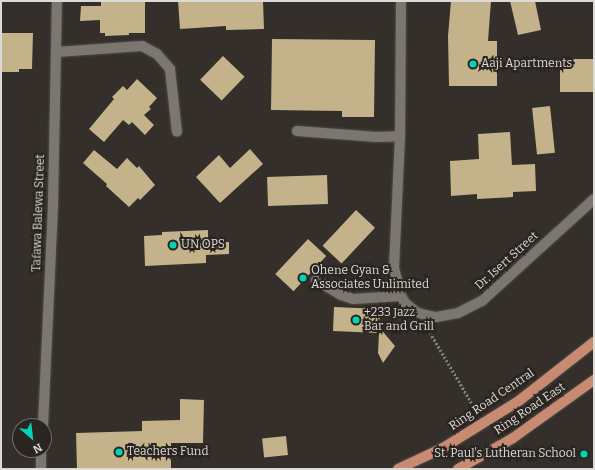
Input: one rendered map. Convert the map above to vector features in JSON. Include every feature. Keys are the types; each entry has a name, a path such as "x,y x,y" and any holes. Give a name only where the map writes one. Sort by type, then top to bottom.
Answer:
{"main road":[{"name":"Ring Road Central","path":"398,469 443,448 520,400 594,342"},
{"name":"Ring Road East","path":"458,469 513,438 594,380"}],"street":[{"name":"Tafawa Balewa Street","path":"42,418 53,205 57,1"},
{"name":"Dr. Isert Street","path":"401,1 400,136 394,268 401,296 405,303 418,313 436,318 458,314 482,301 594,199"},
{"path":"57,52 142,46 157,54 170,69 177,132"},
{"path":"297,131 377,137 400,136"},
{"path":"316,280 341,295 353,299 401,296"},
{"path":"41,469 42,458"}],"path":[{"path":"418,313 483,423"}],"building":[{"path":"101,1 145,1 145,33 105,36 105,33 100,33 100,20 80,21 81,6 101,6"},
{"path":"178,1 263,1 264,29 226,30 226,26 180,29"},
{"path":"451,1 491,1 488,41 497,41 497,86 449,86 448,36"},
{"path":"510,1 535,1 541,30 518,35"},
{"path":"1,33 33,33 32,69 19,69 19,72 1,72"},
{"path":"272,39 375,40 374,117 342,117 342,111 271,110"},
{"path":"223,56 245,77 222,101 200,80"},
{"path":"560,59 594,59 594,92 560,92"},
{"path":"137,79 157,98 149,107 151,109 144,115 154,125 145,135 132,122 129,125 123,120 104,142 89,129 114,99 112,97 123,86 127,90"},
{"path":"550,106 555,153 537,155 532,108"},
{"path":"510,132 512,165 535,164 536,191 513,192 513,197 477,199 477,194 451,196 450,161 479,159 478,134"},
{"path":"250,149 263,164 220,203 196,177 219,155 230,168"},
{"path":"94,150 117,169 127,158 137,168 139,166 155,185 140,200 138,198 129,207 106,186 107,184 83,163"},
{"path":"327,175 328,204 268,206 267,177"},
{"path":"356,210 375,228 342,264 323,246"},
{"path":"208,230 208,243 229,242 229,254 206,255 206,263 145,266 144,236 162,235 162,232"},
{"path":"308,239 326,256 294,291 275,274"},
{"name":"+233 Jazz Bar and Grill","path":"334,307 380,309 379,327 395,346 383,363 378,353 379,333 333,331"},
{"path":"180,399 204,400 203,443 171,443 171,469 77,469 76,433 142,431 142,421 180,420"},
{"path":"286,436 288,455 264,457 262,439"}],"place":[{"name":"Aaji Apartments","path":"473,64"},
{"name":"UN OPS","path":"173,245"},
{"name":"Ohene Gyan & Associates Unlimited","path":"303,278"},
{"name":"+233 Jazz Bar and Grill","path":"356,320"},
{"name":"Teachers Fund","path":"119,452"},
{"name":"St. Paul's Lutheran School","path":"584,454"}]}
